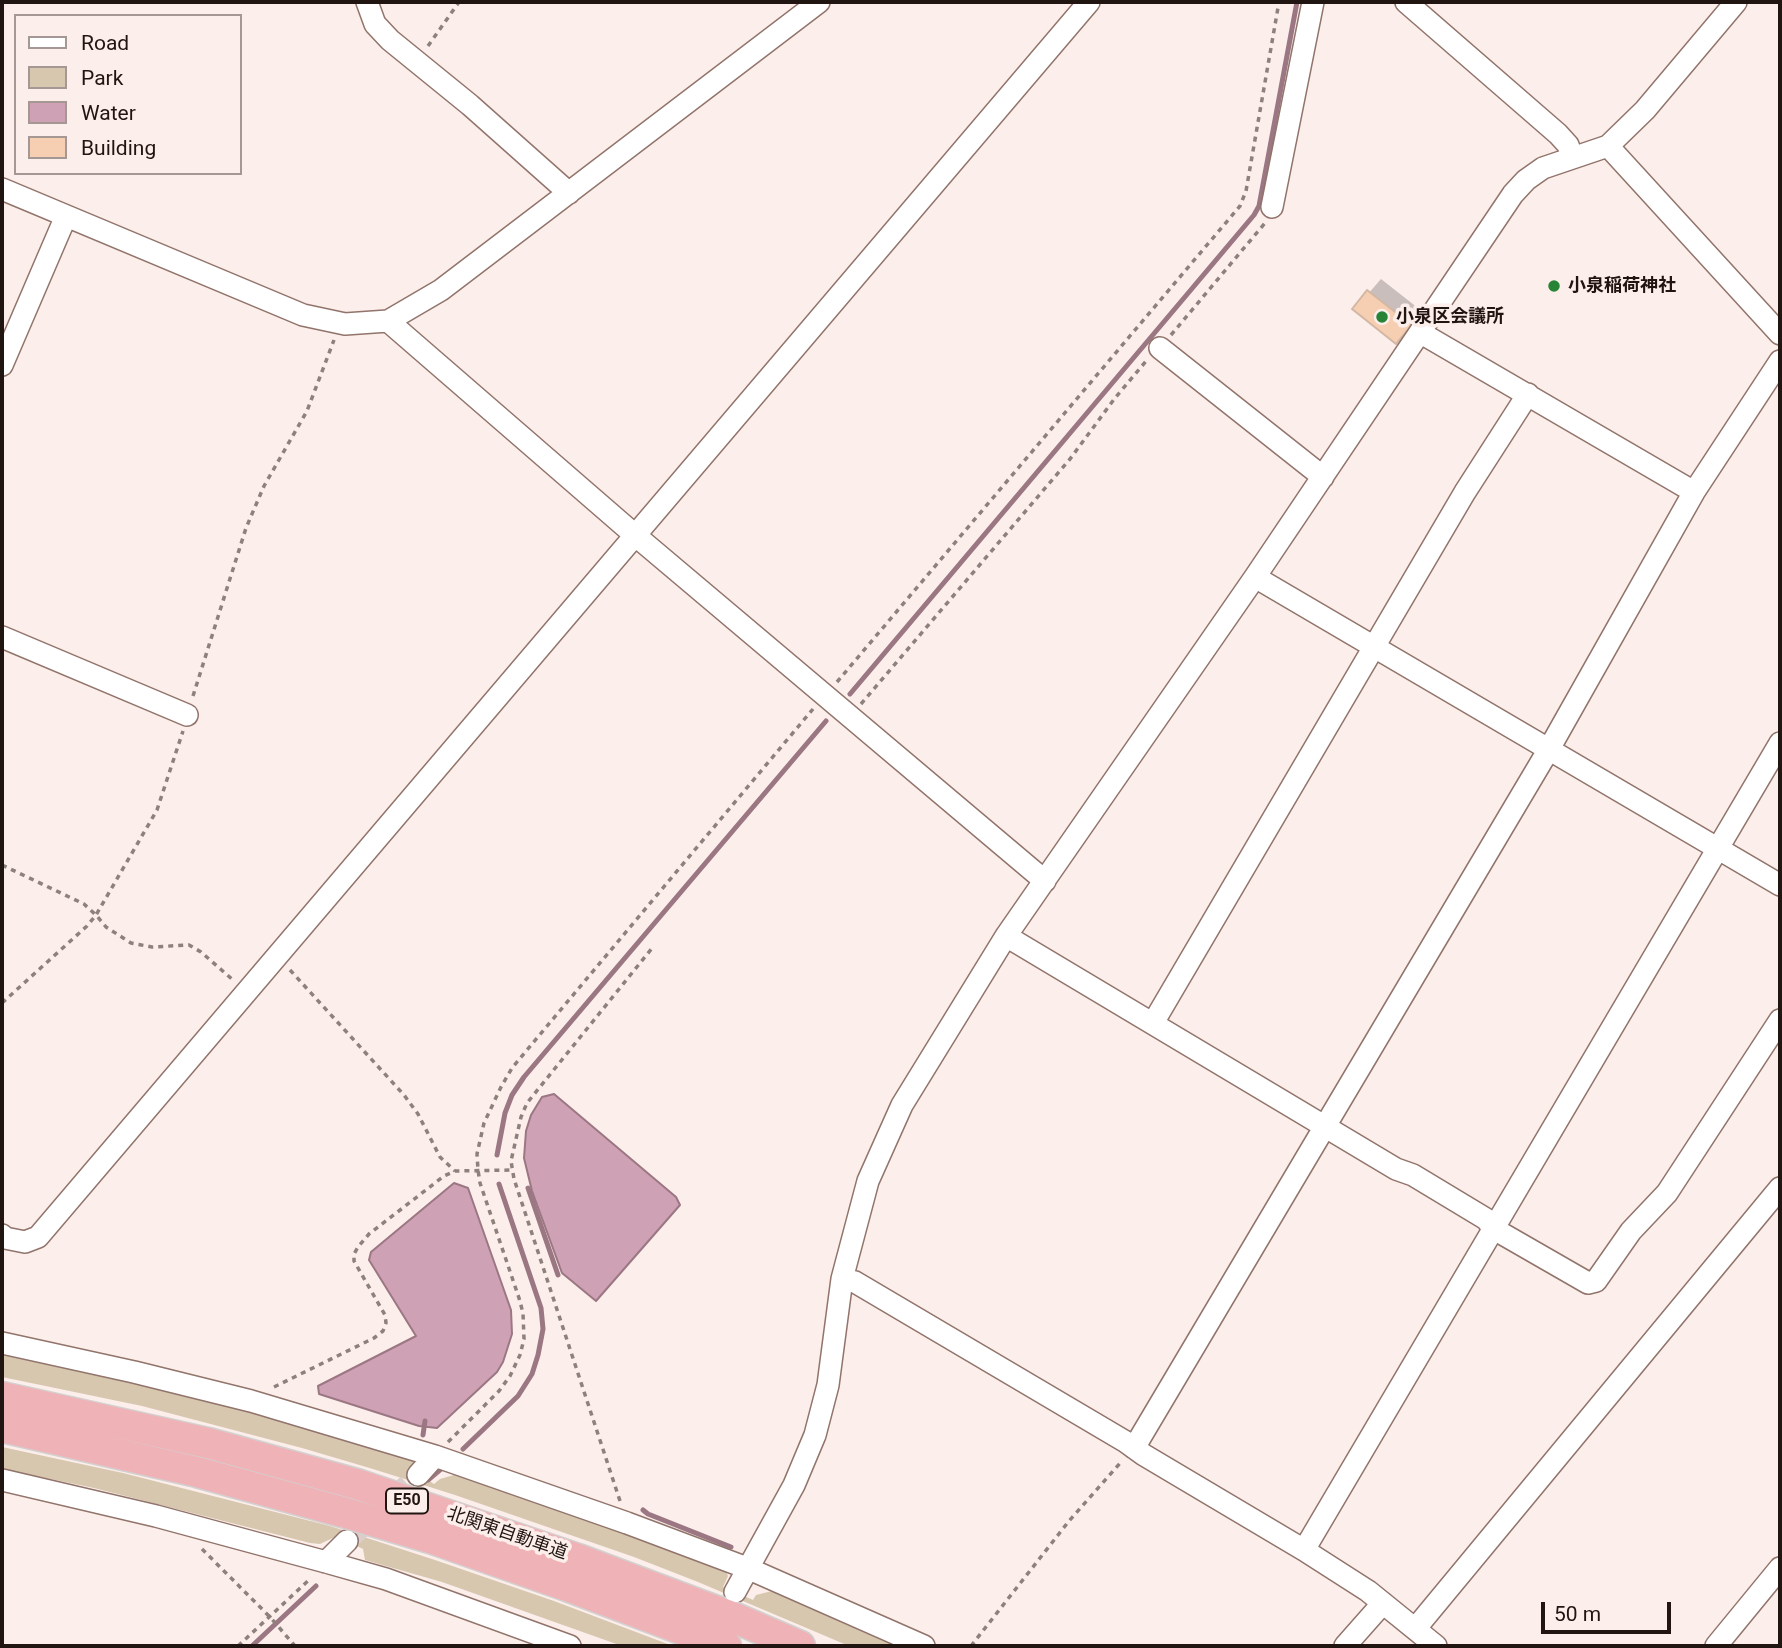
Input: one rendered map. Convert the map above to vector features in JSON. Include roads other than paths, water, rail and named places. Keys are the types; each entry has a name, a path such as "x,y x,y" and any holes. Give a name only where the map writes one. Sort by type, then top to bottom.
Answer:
{"highway":[{"name":"北関東自動車道","path":"2,1397 195,1440 360,1485 578,1559 800,1646"},
{"name":"北関東自動車道","path":"2,1427 197,1472 358,1517 555,1582 726,1646"}],"street":[{"path":"367,2 375,24 390,40 496,127 569,193"},
{"path":"2,190 303,315 340,323 388,321 441,290 819,2"},
{"path":"2,1235 25,1242 38,1237 1089,2"},
{"path":"1272,207 1313,2"},
{"path":"1406,2 1558,134 1568,145 1572,156"},
{"path":"734,1592 794,1485 816,1435 828,1385 842,1279 868,1181 902,1105 1006,936 1255,577 1513,194 1543,168 1608,146 1645,110 1736,2"},
{"path":"1608,146 1780,334"},
{"path":"2,365 66,216"},
{"path":"388,321 636,536 1045,881"},
{"path":"1421,332 1694,492"},
{"path":"1160,348 1323,477"},
{"path":"1134,1448 1549,749 1694,492 1780,361"},
{"path":"1153,1023 1465,492 1528,394"},
{"path":"1255,577 1780,885"},
{"path":"2,637 187,715"},
{"path":"1304,1550 1780,743"},
{"path":"1006,936 1486,1219 1494,1229 1588,1283 1596,1281 1631,1231 1667,1193 1688,1165 1759,1049 1780,1020"},
{"path":"1415,1629 1780,1188"},
{"path":"842,1279 855,1282 1304,1550 1368,1591 1436,1646"},
{"path":"2,1343 251,1401 435,1457 628,1523 747,1568 924,1646"},
{"path":"418,1475 435,1457"},
{"path":"2,1480 204,1529 386,1579 570,1646"},
{"path":"326,1562 347,1541"},
{"path":"1716,1646 1780,1568"},
{"path":"1345,1646 1382,1603"}],"water":[{"path":"554,1094 676,1197 680,1205 596,1301 562,1273 532,1191 524,1158 526,1131 531,1115 542,1097"},
{"path":"454,1183 468,1188 511,1310 512,1334 497,1372 437,1428 419,1426 319,1394 318,1386 416,1336 369,1260 371,1252"}],"waterway":[{"path":"850,694 1254,215 1259,206 1297,2"},
{"path":"497,1155 505,1113 512,1095 524,1077 826,721"},
{"path":"463,1449 518,1396 532,1374 543,1329 541,1308 499,1184"},
{"path":"528,1188 558,1275"},
{"path":"423,1435 425,1421"},
{"path":"428,1480 441,1469"},
{"path":"643,1510 731,1547"},
{"path":"252,1646 316,1586"}],"tunnel":[{"path":"347,1541 418,1475"}],"place":[{"name":"小泉稲荷神社","path":"1554,286"},
{"name":"小泉区会議所","path":"1382,317"}]}
